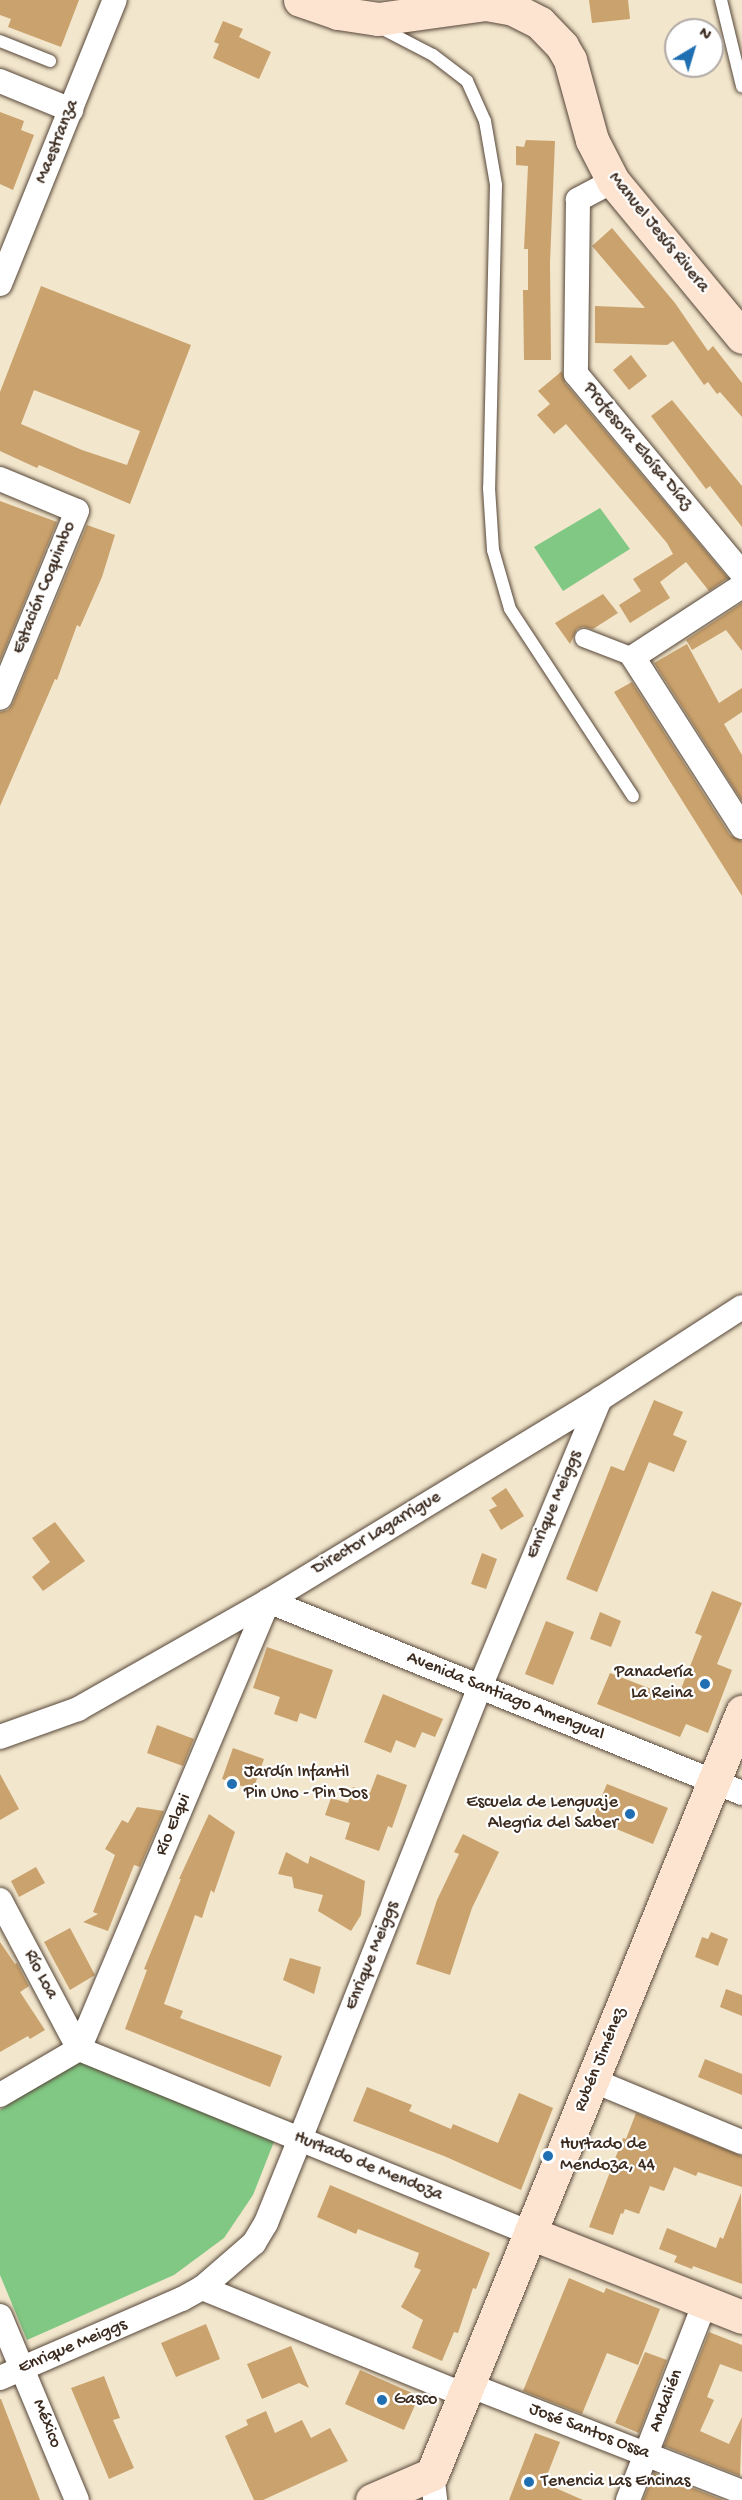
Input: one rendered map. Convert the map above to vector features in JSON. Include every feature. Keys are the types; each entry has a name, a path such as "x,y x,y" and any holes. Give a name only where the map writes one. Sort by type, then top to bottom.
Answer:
{"main road":[{"name":"Manuel Jesús Rivera","path":"300,0 338,13 378,19 413,7 486,4 513,9 530,7 552,33 570,60 592,140 613,182 742,337"},
{"name":"Rubén Jiménez","path":"434,2487 467,2390 592,2080 728,1788 742,1712"},
{"name":"Hurtado de Mendoza","path":"530,2233 742,2317"},
{"path":"372,2500 434,2487"}],"street":[{"name":"Maestranza","path":"0,284 115,0"},
{"path":"0,81 70,110"},
{"name":"Profesora Eloísa Díaz","path":"613,182 578,200 576,374 742,573"},
{"name":"Estación Coquimbo","path":"0,479 77,511 0,698"},
{"path":"633,657 742,586"},
{"path":"584,638 633,657 742,827"},
{"name":"Director Lagarrigue","path":"0,1737 78,1709 268,1600 600,1399 742,1307"},
{"name":"Enrique Meiggs","path":"0,2378 156,2312 202,2288 254,2243 266,2223 480,1687 600,1399"},
{"name":"Avenida Santiago Amengual","path":"268,1600 728,1788"},
{"name":"Río Elqui","path":"79,2049 268,1600"},
{"name":"Río Loa","path":"0,1900 79,2049"},
{"path":"0,2095 79,2049"},
{"name":"Hurtado de Mendoza","path":"79,2049 530,2233"},
{"path":"592,2080 742,2142"},
{"name":"José Santos Ossa","path":"202,2288 742,2492"},
{"name":"Andalién","path":"628,2500 705,2302"},
{"name":"México","path":"0,2316 24,2368 77,2500"}],"lane":[{"path":"721,0 742,86"},
{"path":"360,17 433,55 467,81 485,121 496,185 489,488 494,550 510,609 633,796"},
{"path":"0,41 50,61"}],"green space":[{"path":"600,508 630,549 563,591 534,547"},
{"path":"81,2055 277,2134 253,2195 224,2238 174,2275 27,2340 0,2275 0,2110"}],"building":[{"path":"0,0 79,0 61,47 8,27 11,19 0,15"},
{"path":"589,0 628,0 630,19 592,23"},
{"path":"223,21 243,29 239,37 271,52 259,79 213,58 219,44 214,42"},
{"path":"0,112 24,121 21,130 34,135 13,190 0,184"},
{"path":"526,140 555,141 550,263 551,360 524,360 523,290 528,290 528,249 524,249 528,166 516,165 516,146 524,147"},
{"path":"612,228 675,303 708,351 713,346 742,383 742,417 720,392 717,394 708,382 704,385 673,341 667,345 595,343 595,306 645,308 592,246"},
{"path":"41,286 191,345 130,504 0,451 0,392","holes":["34,390 140,431 127,465 82,450 21,424"]},
{"path":"631,355 647,376 629,390 613,370"},
{"path":"562,371 565,383 728,578 709,591 686,562 660,582 670,598 630,623 619,605 641,591 633,579 673,554 667,543 566,424 554,434 537,415 550,404 538,391"},
{"path":"672,400 742,486 742,527 710,486 706,489 651,416"},
{"path":"0,501 57,522 0,661"},
{"path":"87,525 115,535 102,577 80,627 77,625 57,680 55,679 0,806 0,712 8,710 13,703"},
{"path":"603,594 618,613 593,629 583,627 577,629 570,644 555,623"},
{"path":"742,603 742,651 726,630 692,650 686,640"},
{"path":"687,644 719,703 742,688 742,712 724,724 742,755 742,801 654,663"},
{"path":"632,682 730,835 742,841 742,896 614,692"},
{"path":"654,1400 683,1412 673,1435 687,1441 674,1472 649,1462 597,1592 566,1579 611,1466 624,1471"},
{"path":"506,1488 524,1516 501,1530 489,1510 497,1506 491,1498"},
{"path":"55,1522 85,1561 43,1591 32,1577 50,1562 32,1538"},
{"path":"482,1553 497,1559 486,1589 471,1584"},
{"path":"712,1591 742,1603 717,1664 732,1670 708,1733 686,1724 680,1737 597,1704 610,1673 677,1699 702,1636 695,1633"},
{"path":"600,1612 621,1621 611,1647 590,1639"},
{"path":"546,1621 574,1632 553,1685 525,1674"},
{"path":"267,1647 333,1670 316,1719 300,1713 297,1722 274,1714 280,1697 253,1688"},
{"path":"383,1694 443,1719 435,1737 422,1732 415,1748 396,1740 391,1753 364,1742"},
{"path":"157,1725 194,1739 183,1766 147,1753"},
{"path":"233,1748 264,1759 253,1790 222,1779"},
{"path":"0,1774 19,1809 0,1820"},
{"path":"377,1774 407,1785 392,1828 388,1826 379,1851 345,1839 350,1823 325,1815 331,1798 348,1803 353,1787 370,1793"},
{"name":"Escuela de Lenguaje Alegria del Saber","path":"607,1784 668,1808 653,1844 592,1819"},
{"path":"137,1807 164,1811 140,1867 134,1865 108,1931 83,1922 98,1914 93,1912 115,1855 105,1849 122,1820 128,1823"},
{"path":"209,1814 235,1832 214,1893 211,1890 202,1918 195,1915 164,2004 183,2011 180,2018 282,2056 270,2087 125,2029 147,1970 144,1969 181,1879 179,1879"},
{"path":"463,1834 499,1852 472,1908 450,1975 416,1964 437,1900 459,1854 454,1852"},
{"path":"286,1852 308,1864 310,1856 365,1881 361,1915 351,1931 318,1911 323,1895 294,1888 292,1877 278,1874"},
{"path":"36,1867 45,1883 19,1897 11,1881"},
{"path":"70,1928 95,1975 70,1990 44,1942"},
{"path":"711,1932 728,1939 718,1966 695,1957 702,1937 708,1939"},
{"path":"0,1942 15,1964 17,1963 29,1986 20,1992 45,2030 30,2039 28,2036 0,2052"},
{"path":"290,1958 321,1967 314,1994 283,1980"},
{"path":"726,1989 742,1995 742,2016 720,2007"},
{"path":"705,2059 742,2074 742,2095 698,2077"},
{"path":"367,2087 412,2105 409,2111 451,2129 453,2124 498,2143 519,2093 553,2108 521,2190 444,2156 353,2121"},
{"path":"636,2113 742,2156 742,2187 698,2172 696,2176 674,2167 664,2191 650,2186 639,2214 625,2209 623,2214 621,2213 613,2235 589,2227 623,2138 626,2139"},
{"path":"330,2185 490,2253 476,2289 473,2288 458,2333 454,2332 442,2361 412,2348 423,2320 401,2307 421,2270 414,2267 419,2253 358,2229 356,2234 317,2217"},
{"path":"741,2193 742,2284 693,2266 692,2269 674,2262 677,2256 659,2249 667,2228 716,2248 720,2237 723,2239"},
{"path":"569,2278 604,2293 606,2288 660,2309 638,2365 607,2353 582,2414 523,2391"},
{"path":"206,2324 220,2359 176,2377 161,2343"},
{"path":"709,2332 742,2345 742,2372 720,2364 707,2397 714,2400 700,2431 729,2444 742,2417 740,2476 664,2446"},
{"path":"291,2346 309,2388 299,2383 262,2399 247,2364"},
{"path":"645,2352 667,2360 639,2433 615,2423"},
{"name":"Gasco","path":"360,2370 419,2396 404,2430 345,2404"},
{"path":"104,2376 120,2418 113,2420 134,2468 109,2479 71,2388"},
{"path":"1,2399 40,2500 0,2500"},
{"path":"266,2411 275,2433 302,2420 311,2438 330,2428 348,2461 263,2500 254,2500 225,2436 248,2425 246,2420"},
{"path":"535,2433 560,2442 544,2483 583,2500 509,2500"},
{"path":"654,2473 723,2500 643,2500"}],"place":[{"name":"Panadería La Reina","path":"705,1684"},
{"name":"Jardín Infantil Pin Uno - Pin Dos","path":"232,1784"},
{"name":"Escuela de Lenguaje Alegria del Saber","path":"630,1814"},
{"name":"Hurtado de Mendoza, 44","path":"548,2156"},
{"name":"Gasco","path":"382,2400"},
{"name":"Tenencia Las Encinas","path":"529,2482"}]}
